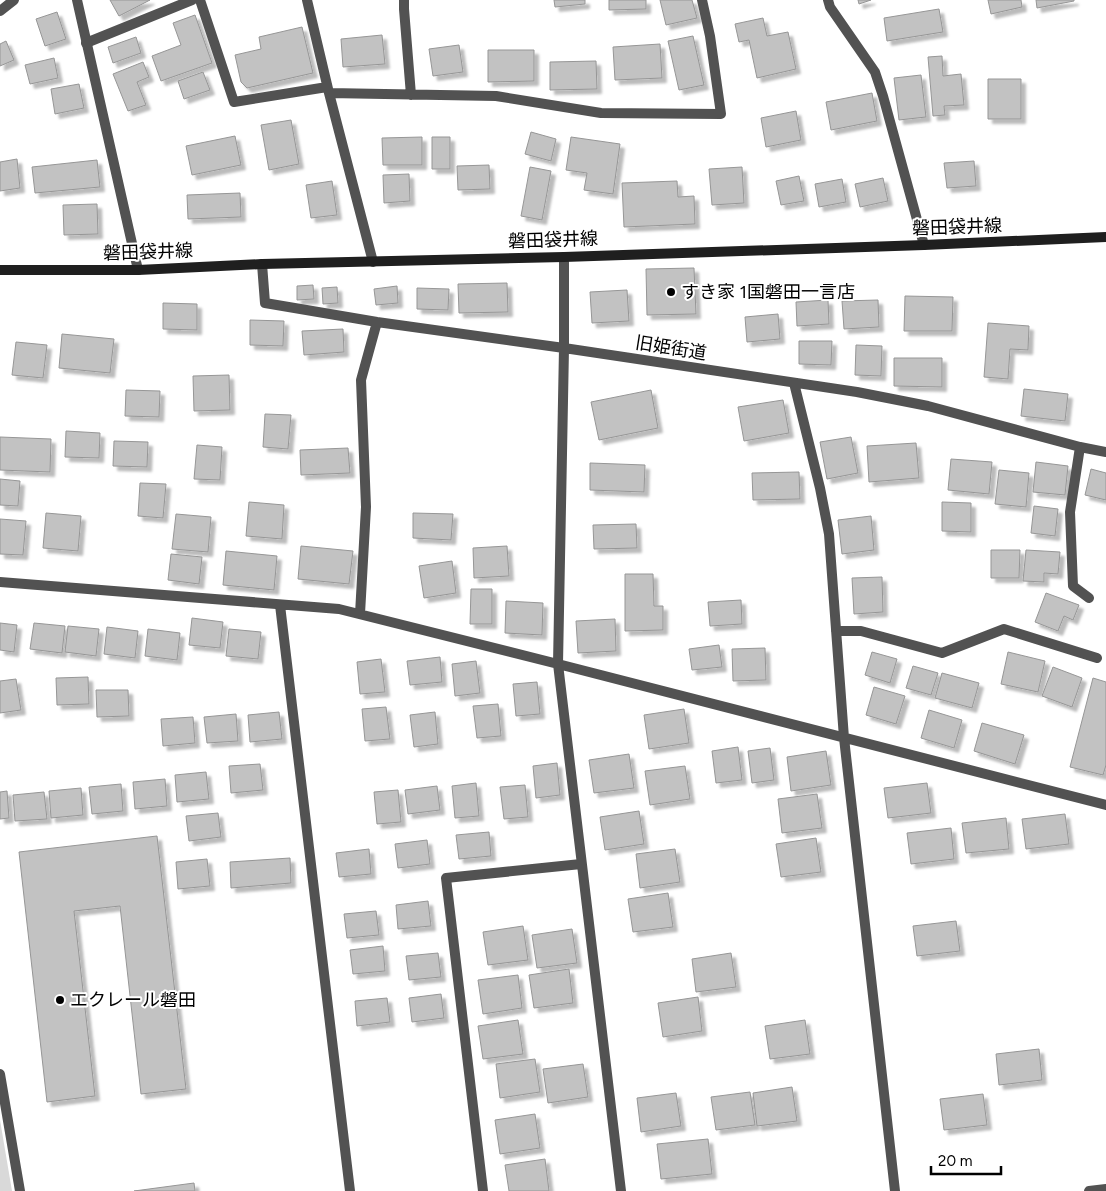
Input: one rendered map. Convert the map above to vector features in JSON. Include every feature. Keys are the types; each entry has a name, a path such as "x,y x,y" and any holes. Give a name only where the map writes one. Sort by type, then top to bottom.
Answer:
{"main road":[{"name":"磐田袋井線","path":"0,270 138,270 262,264 924,245 1106,237"}],"street":[{"path":"0,11 14,0"},
{"path":"76,0 138,270"},
{"path":"86,43 192,0"},
{"path":"200,0 234,102 328,90 411,95 496,96 601,113 721,114 710,36 702,0"},
{"path":"307,0 328,90 373,262"},
{"path":"404,0 411,95"},
{"path":"828,0 830,7 875,72 924,245"},
{"path":"564,256 558,664 621,1191"},
{"name":"旧姫街道","path":"262,264 265,302 377,322 857,392 928,406 1106,452"},
{"path":"360,614 366,507 361,380 377,322"},
{"path":"794,383 820,488 829,534 844,738 896,1191"},
{"path":"1080,446 1070,512 1073,586 1089,598"},
{"path":"0,582 339,609 1106,805"},
{"path":"280,605 350,1191"},
{"path":"836,631 861,631 942,652 1004,629 1097,658"},
{"path":"483,1191 446,878 581,864"},
{"path":"0,1074 20,1191"},
{"path":"1089,1191 1106,1189"}],"shaded area":[{"path":"0,1120 12,1191 0,1191"}],"building":[{"path":"110,0 150,0 119,16"},
{"path":"554,0 585,0 585,4 555,7"},
{"path":"609,0 646,0 646,9 609,10"},
{"path":"660,0 692,0 697,18 666,25"},
{"path":"858,0 871,0 859,4"},
{"path":"988,0 1021,0 1022,7 991,14"},
{"path":"1036,0 1074,0 1074,1 1037,8"},
{"path":"939,9 943,32 887,41 884,18"},
{"path":"57,12 66,39 45,46 36,19"},
{"path":"195,15 212,63 161,81 152,56 181,45 173,23"},
{"path":"763,18 767,36 788,32 796,69 757,78 749,40 739,42 735,24"},
{"path":"302,27 313,73 247,88 241,82 235,55 261,49 259,37"},
{"path":"382,35 385,64 343,67 341,39"},
{"path":"693,36 704,85 679,90 668,41"},
{"path":"136,37 141,53 113,63 108,47"},
{"path":"6,41 14,60 0,66 0,44"},
{"path":"660,44 662,78 615,80 613,47"},
{"path":"459,45 463,72 433,76 429,49"},
{"path":"488,50 534,50 534,81 488,82"},
{"path":"942,56 943,76 961,74 964,105 944,106 945,115 933,116 928,57"},
{"path":"54,58 58,78 30,84 25,65"},
{"path":"596,61 597,89 550,90 550,62"},
{"path":"143,62 149,77 137,82 146,105 128,111 113,74"},
{"path":"203,72 210,90 184,99 178,81"},
{"path":"921,75 926,117 899,120 894,78"},
{"path":"988,79 1021,79 1021,119 988,119"},
{"path":"79,84 84,108 55,114 51,89"},
{"path":"872,93 877,121 831,130 826,102"},
{"path":"796,111 801,140 766,147 761,118"},
{"path":"291,120 299,164 269,170 261,125"},
{"path":"531,132 556,139 551,161 525,154"},
{"path":"235,136 241,165 192,175 186,146"},
{"path":"422,137 422,165 383,165 382,138"},
{"path":"432,137 450,137 450,169 432,169"},
{"path":"571,137 620,144 613,194 584,190 587,173 566,170"},
{"path":"17,159 20,188 0,191 0,162"},
{"path":"97,160 100,187 35,193 32,167"},
{"path":"974,161 976,186 947,188 944,163"},
{"path":"489,165 490,189 458,190 457,166"},
{"path":"530,167 551,171 542,220 521,216"},
{"path":"742,167 744,203 712,205 709,169"},
{"path":"409,174 410,201 384,203 383,175"},
{"path":"799,176 804,201 781,205 776,181"},
{"path":"883,178 888,201 860,207 855,184"},
{"path":"842,179 846,202 819,207 815,184"},
{"path":"332,181 337,215 311,218 306,185"},
{"path":"677,181 678,197 694,196 695,224 624,227 622,183"},
{"path":"240,193 241,217 188,219 187,195"},
{"path":"97,204 98,234 64,235 63,205"},
{"name":"すき家 1国磐田一言店","path":"694,268 696,314 647,315 646,269"},
{"path":"507,283 508,312 459,313 458,284"},
{"path":"313,285 314,299 297,300 297,286"},
{"path":"397,286 398,303 376,305 374,289"},
{"path":"337,287 338,303 323,304 322,288"},
{"path":"417,288 449,289 448,310 417,309"},
{"path":"627,290 629,321 592,323 590,292"},
{"path":"905,296 953,297 952,331 904,331"},
{"path":"828,300 829,324 797,326 796,302"},
{"path":"878,300 879,327 844,329 842,301"},
{"path":"163,303 197,304 197,330 163,329"},
{"path":"778,314 780,339 747,342 745,317"},
{"path":"250,320 284,321 283,346 250,345"},
{"path":"988,323 1029,326 1028,350 1010,349 1008,379 984,377"},
{"path":"343,329 344,352 304,355 302,331"},
{"path":"62,334 114,339 110,373 59,368"},
{"path":"799,341 832,341 831,365 799,364"},
{"path":"16,342 47,345 43,378 12,375"},
{"path":"856,345 882,346 881,376 855,375"},
{"path":"894,358 942,358 942,387 894,386"},
{"path":"229,375 230,410 194,411 193,376"},
{"path":"1024,389 1068,394 1065,421 1021,416"},
{"path":"126,390 160,391 159,417 125,416"},
{"path":"651,390 658,428 599,440 591,402"},
{"path":"783,400 789,433 744,441 738,407"},
{"path":"265,414 291,415 288,449 263,447"},
{"path":"66,431 100,433 99,458 65,457"},
{"path":"0,437 51,439 50,472 0,470"},
{"path":"851,437 858,473 827,479 820,442"},
{"path":"114,441 148,442 147,467 113,466"},
{"path":"916,443 919,478 869,482 867,446"},
{"path":"197,445 222,447 220,480 194,479"},
{"path":"348,448 350,473 301,475 300,450"},
{"path":"951,459 992,462 989,494 948,490"},
{"path":"1036,462 1068,466 1065,495 1033,492"},
{"path":"590,463 645,465 644,492 590,490"},
{"path":"1091,469 1106,473 1106,500 1085,495"},
{"path":"999,470 1029,473 1026,507 995,504"},
{"path":"799,472 800,499 753,500 752,473"},
{"path":"0,479 20,481 18,506 0,505"},
{"path":"140,483 166,484 163,518 138,516"},
{"path":"249,502 284,505 282,539 246,536"},
{"path":"942,502 971,503 971,532 942,531"},
{"path":"1034,506 1058,509 1055,536 1031,533"},
{"path":"46,513 81,516 78,551 43,548"},
{"path":"413,513 453,514 451,540 413,538"},
{"path":"176,514 211,517 208,552 172,549"},
{"path":"871,516 874,550 842,554 838,520"},
{"path":"0,519 26,521 23,555 0,554"},
{"path":"636,524 637,548 594,549 593,525"},
{"path":"301,546 353,551 349,584 298,579"},
{"path":"507,546 509,576 474,578 473,548"},
{"path":"991,550 1020,550 1019,578 991,578"},
{"path":"1026,550 1060,552 1058,574 1044,573 1044,582 1023,581"},
{"path":"226,551 277,556 274,590 223,585"},
{"path":"171,554 202,557 199,584 168,580"},
{"path":"452,561 456,593 424,598 419,566"},
{"path":"625,574 653,574 654,606 663,606 663,630 625,631"},
{"path":"882,577 883,612 854,614 852,578"},
{"path":"471,589 492,589 492,624 470,624"},
{"path":"1046,593 1079,605 1073,620 1064,616 1058,631 1035,622"},
{"path":"741,600 742,624 710,626 708,602"},
{"path":"506,601 543,603 542,635 505,633"},
{"path":"192,618 223,622 220,648 189,645"},
{"path":"615,619 616,651 578,653 576,621"},
{"path":"0,623 17,625 14,652 0,650"},
{"path":"34,623 65,626 62,653 30,649"},
{"path":"68,626 99,629 96,656 65,652"},
{"path":"107,627 138,631 135,658 104,654"},
{"path":"148,629 180,633 177,660 145,656"},
{"path":"229,629 261,632 258,659 226,656"},
{"path":"719,645 722,667 692,670 689,649"},
{"path":"765,648 766,680 733,681 732,649"},
{"path":"872,652 897,659 890,683 865,675"},
{"path":"1008,652 1045,661 1038,692 1001,684"},
{"path":"440,657 442,682 410,685 407,661"},
{"path":"381,659 385,692 360,694 357,662"},
{"path":"476,661 480,693 455,696 452,664"},
{"path":"913,666 938,673 931,695 906,688"},
{"path":"1053,667 1082,678 1072,707 1042,696"},
{"path":"942,673 979,683 972,708 935,698"},
{"path":"88,677 89,704 57,705 56,678"},
{"path":"1093,678 1106,682 1106,765 1103,775 1070,767"},
{"path":"16,679 21,710 0,713 0,681"},
{"path":"537,682 540,714 516,716 513,684"},
{"path":"874,687 905,696 896,724 866,715"},
{"path":"96,690 128,690 129,716 97,717"},
{"path":"498,704 501,736 477,738 473,706"},
{"path":"386,707 390,739 365,741 362,709"},
{"path":"684,709 689,743 649,749 644,715"},
{"path":"929,710 962,720 954,748 921,738"},
{"path":"279,712 282,739 250,742 248,715"},
{"path":"435,712 438,744 414,747 410,715"},
{"path":"236,714 238,741 207,743 204,717"},
{"path":"193,717 195,743 163,746 161,719"},
{"path":"982,723 1024,735 1015,764 974,751"},
{"path":"738,747 742,780 716,783 712,751"},
{"path":"770,748 774,780 752,783 748,751"},
{"path":"826,751 831,785 791,791 787,757"},
{"path":"629,754 634,788 594,793 589,760"},
{"path":"557,763 560,795 536,798 533,766"},
{"path":"260,764 263,790 231,793 229,766"},
{"path":"685,766 690,799 650,805 645,771"},
{"path":"206,772 209,799 177,802 175,775"},
{"path":"165,779 167,806 135,809 133,782"},
{"path":"476,783 479,816 455,818 452,786"},
{"path":"927,783 931,813 888,818 884,788"},
{"path":"121,784 123,811 92,814 89,787"},
{"path":"525,785 528,817 504,819 500,787"},
{"path":"437,786 440,810 408,814 405,790"},
{"path":"81,788 83,815 51,818 49,791"},
{"path":"398,790 401,822 377,824 374,792"},
{"path":"7,791 9,818 0,819 0,792"},
{"path":"44,792 47,819 15,821 13,795"},
{"path":"817,794 822,828 782,833 778,799"},
{"path":"639,811 644,844 605,850 600,817"},
{"path":"218,813 221,837 189,841 186,816"},
{"path":"1065,814 1069,844 1026,849 1022,819"},
{"path":"1006,818 1009,849 966,853 962,823"},
{"path":"951,828 954,859 911,864 907,833"},
{"path":"489,832 491,856 459,859 456,835"},
{"name":"エクレール磐田","path":"157,836 186,1089 141,1094 120,906 74,911 95,1096 47,1102 19,852"},
{"path":"816,838 821,872 781,877 776,844"},
{"path":"427,840 430,864 398,868 395,844"},
{"path":"369,849 371,874 339,877 336,853"},
{"path":"675,849 680,882 640,888 636,854"},
{"path":"290,858 291,883 231,888 230,862"},
{"path":"207,859 210,886 178,889 176,862"},
{"path":"668,893 673,927 633,932 628,899"},
{"path":"428,901 431,926 398,929 396,905"},
{"path":"376,911 379,935 347,938 344,914"},
{"path":"956,921 960,951 917,956 913,926"},
{"path":"523,926 528,960 488,965 483,932"},
{"path":"572,929 577,963 537,968 532,935"},
{"path":"383,946 385,971 353,974 350,950"},
{"path":"438,953 441,977 409,980 406,956"},
{"path":"731,953 736,987 696,992 692,959"},
{"path":"569,969 573,1003 534,1008 529,975"},
{"path":"518,975 522,1008 483,1014 478,980"},
{"path":"441,994 444,1018 412,1022 409,998"},
{"path":"698,997 702,1031 663,1037 658,1003"},
{"path":"387,998 390,1022 357,1026 355,1001"},
{"path":"518,1020 523,1054 483,1059 478,1026"},
{"path":"805,1020 810,1054 770,1059 765,1026"},
{"path":"1039,1049 1042,1080 999,1085 996,1054"},
{"path":"535,1059 540,1092 500,1098 496,1064"},
{"path":"583,1064 588,1097 548,1103 543,1069"},
{"path":"792,1087 797,1121 757,1126 753,1093"},
{"path":"750,1092 755,1125 716,1130 711,1097"},
{"path":"676,1093 681,1126 641,1132 637,1098"},
{"path":"983,1094 987,1125 944,1130 940,1099"},
{"path":"535,1114 540,1148 500,1154 495,1120"},
{"path":"708,1139 712,1174 661,1179 657,1144"},
{"path":"545,1159 549,1191 509,1191 505,1165"},
{"path":"194,1183 195,1191 134,1191"}],"place":[{"name":"すき家 1国磐田一言店","path":"671,292"},
{"name":"エクレール磐田","path":"60,1000"}]}
